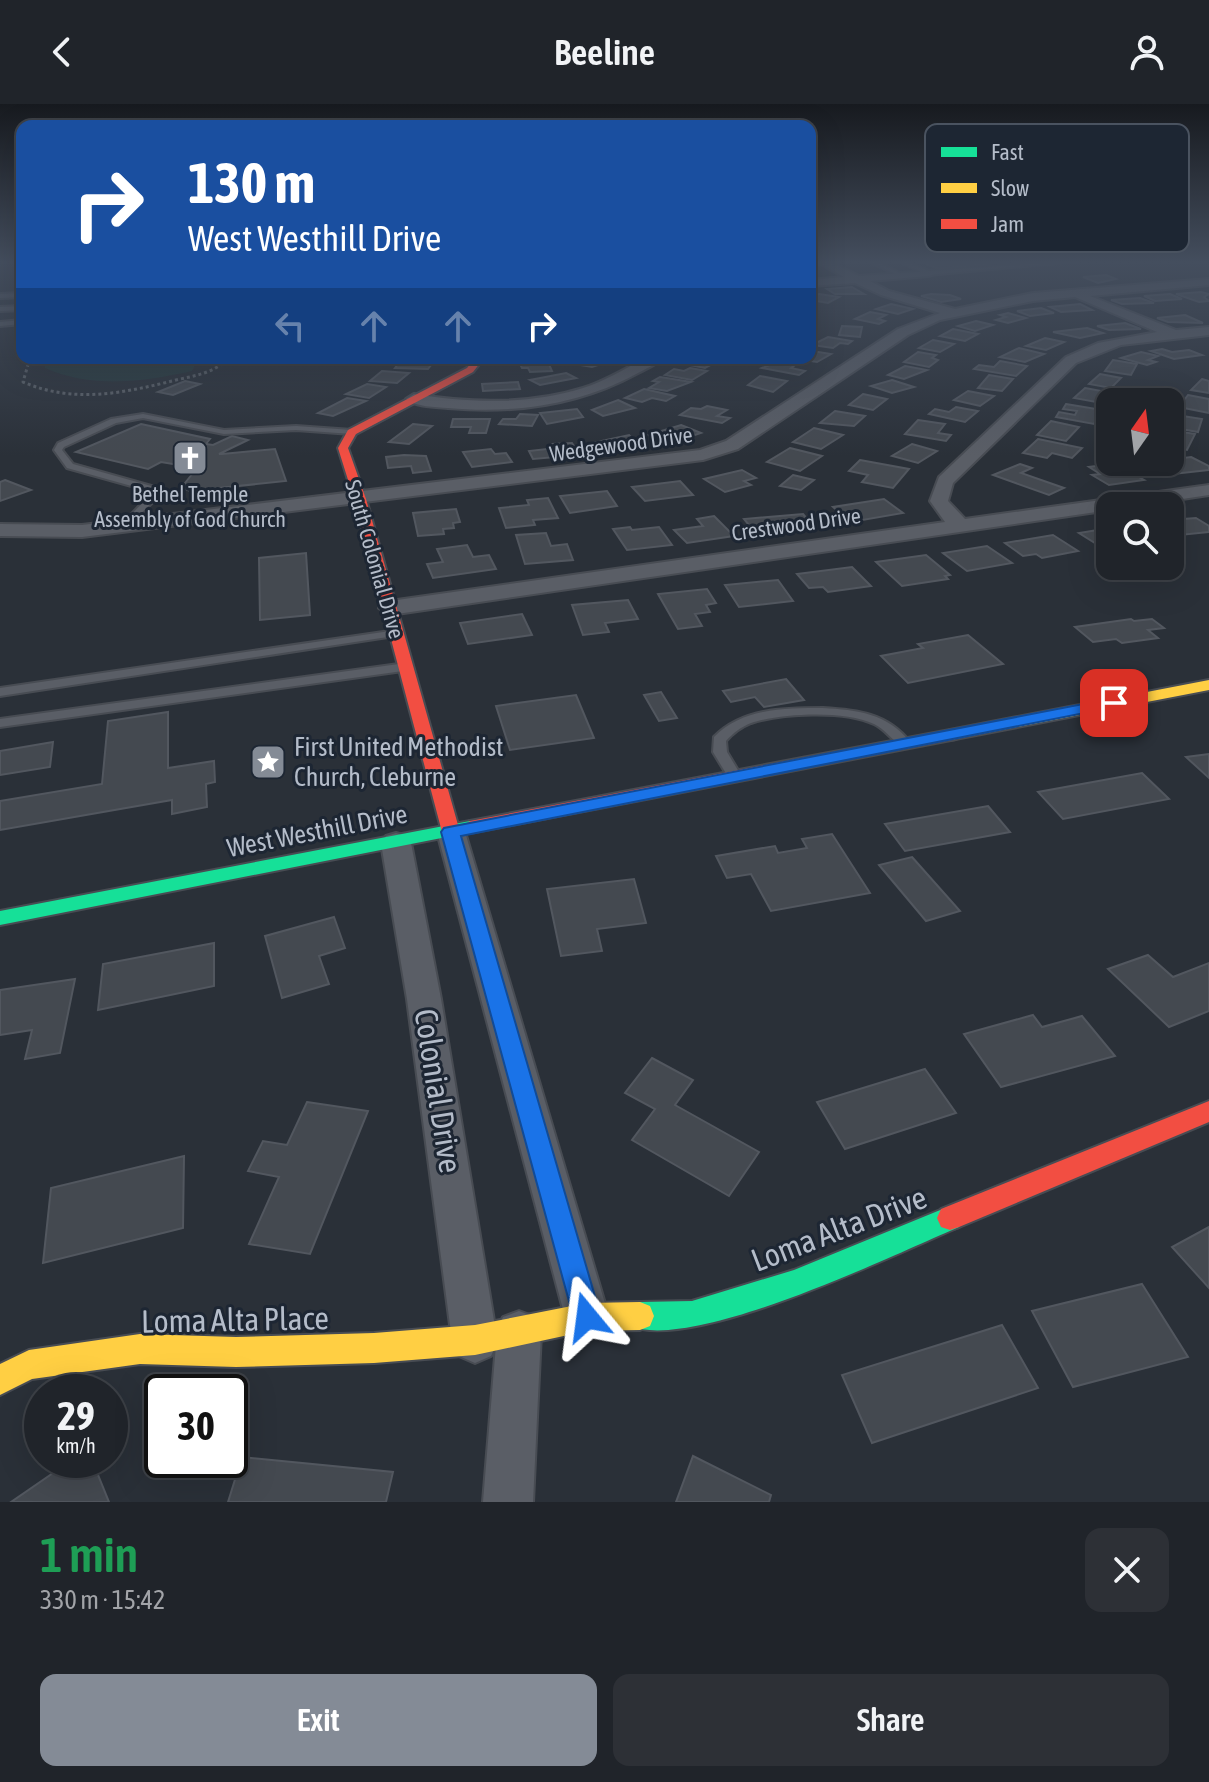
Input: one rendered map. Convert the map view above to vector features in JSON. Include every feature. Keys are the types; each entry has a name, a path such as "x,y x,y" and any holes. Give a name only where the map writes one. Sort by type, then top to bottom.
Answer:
{"street":[{"name":"Wedgewood Drive","path":"0,530 82,531 671,461 719,451 903,332 918,326"},
{"path":"1153,326 1175,335"},
{"path":"959,524 940,508 937,498 945,481 1071,360 1109,345 1209,331"},
{"path":"352,432 470,370 475,364"},
{"path":"414,399 477,406 560,397 590,390 644,364"},
{"name":"South Colonial Drive","path":"352,432 343,448 360,499 451,832"},
{"name":"Crestwood Drive","path":"390,608 1209,490"},
{"name":"West Westhill Drive","path":"0,918 1209,685"},
{"path":"451,832 587,1317"},
{"name":"Colonial Drive","path":"396,843 424,999 497,1336"},
{"name":"Loma Alta Drive","path":"497,1336 587,1317 692,1315 795,1283 1209,1111"},
{"path":"497,1336 508,1502"},
{"name":"Loma Alta Place","path":"0,1380 29,1365 140,1349 236,1352 374,1348 497,1336"}],"lane":[{"path":"125,526 159,491 70,466 58,450 61,445 114,421 143,416 224,432 296,428 352,432"},
{"path":"0,692 397,633"},
{"path":"0,723 406,667"},
{"path":"735,777 720,752 719,740 734,725 769,716 815,709 855,713 889,727 903,742"}],"path":[{"path":"28,364 23,382 55,392 84,395 142,388 201,374 221,364"}],"green space":[{"path":"45,364 196,364 192,371 118,382 81,379 45,368"}],"building":[{"path":"842,326 862,327 860,337 839,335"},
{"path":"959,326 989,326 975,331"},
{"path":"1098,326 1141,329 1109,330"},
{"path":"1087,328 1103,333 1080,338 1053,332"},
{"path":"953,329 978,334 965,341 940,336"},
{"path":"828,337 852,341 833,348 816,346"},
{"path":"1045,338 1064,342 1046,350 1026,346"},
{"path":"933,340 954,344 940,352 919,348"},
{"path":"1019,348 1044,354 1025,362 1000,357"},
{"path":"1162,349 1172,352 1189,350 1202,355 1174,359 1151,351"},
{"path":"816,352 831,354 817,362"},
{"path":"918,352 936,355 932,358 938,360 929,367 904,362"},
{"path":"1141,352 1158,356 1148,360 1156,362 1147,365 1121,358"},
{"path":"1113,360 1137,364 1131,375 1105,371"},
{"path":"1000,361 1027,366 1016,376 974,369 979,365 994,367"},
{"path":"398,364 432,364 428,369 395,368"},
{"path":"520,364 549,364 552,371 530,372 528,368 522,368"},
{"path":"685,364 713,364 705,368"},
{"path":"772,364 797,364 791,368 805,371 799,375 762,368"},
{"path":"905,366 927,370 904,379 888,375"},
{"path":"690,368 707,371 692,380 665,375 674,369 684,371"},
{"path":"382,371 409,373 397,383 370,381"},
{"path":"566,373 576,378 540,385 530,380"},
{"path":"1100,374 1121,378 1111,388 1089,384"},
{"path":"989,375 1013,379 1002,391 978,388"},
{"path":"760,376 787,381 773,392 748,385"},
{"path":"660,377 691,382 667,391 649,388 659,382 653,381"},
{"path":"1202,379 1209,381 1209,393 1191,390"},
{"path":"892,380 914,387 892,393 871,386"},
{"path":"185,381 200,384 173,395 158,392"},
{"path":"518,382 520,389 483,391 482,384"},
{"path":"367,384 386,387 369,398 346,394"},
{"path":"1085,388 1096,390 1096,402 1074,398"},
{"path":"644,389 675,396 666,401 652,398 642,402 625,398"},
{"path":"968,391 994,396 980,406 954,400"},
{"path":"863,394 887,399 873,410 849,405"},
{"path":"1188,395 1209,399 1209,413 1184,408"},
{"path":"347,398 366,401 333,416 318,413"},
{"path":"618,400 635,408 603,416 592,410"},
{"path":"1066,404 1096,409 1096,420 1094,424 1056,417 1059,412 1075,415 1077,411 1063,409"},
{"path":"707,406 727,410 717,416 730,418 722,423 680,415 691,408"},
{"path":"956,407 978,411 965,422 929,414 935,409 949,412"},
{"path":"577,409 583,417 547,424 540,413"},
{"path":"835,411 865,416 854,426 820,423"},
{"path":"520,414 538,415 532,426 499,424 503,419 516,419"},
{"path":"1184,416 1202,419 1198,432 1184,430"},
{"path":"453,419 490,419 486,433 469,433 471,427 451,427"},
{"path":"918,420 945,424 938,433 951,435 946,441 905,434"},
{"path":"1051,421 1079,427 1066,441 1037,435"},
{"name":"Bethel Temple Assembly of God Church","path":"141,424 210,439 206,444 213,445 232,436 248,440 219,454 275,449 286,481 190,491 185,489 185,483 197,468 161,462 148,469 76,452"},
{"path":"413,424 432,426 409,444 389,442"},
{"path":"681,425 701,433 668,444 648,435"},
{"path":"814,428 843,435 821,449 793,442"},
{"path":"1184,432 1195,434 1187,450 1184,449"},
{"path":"629,435 639,446 594,452 588,444"},
{"path":"1038,439 1082,448 1072,458 1052,453 1047,458 1023,453"},
{"path":"572,443 580,455 533,459 529,451 556,448 553,444"},
{"path":"912,444 937,451 918,463 892,456"},
{"path":"790,448 822,456 800,471 767,462"},
{"path":"491,449 495,454 506,453 512,462 472,467 463,452"},
{"path":"426,456 431,471 413,473 411,466 388,468 386,457"},
{"path":"1191,457 1209,466 1209,470 1184,473 1184,458"},
{"path":"860,460 909,469 893,488 862,482 868,475 849,471"},
{"path":"1020,464 1032,468 1021,473 1064,488 1049,495 993,475"},
{"path":"742,470 756,478 744,481 751,485 725,492 704,479"},
{"path":"793,475 814,480 801,490 780,486"},
{"path":"1092,475 1137,476 1144,480 1109,485"},
{"path":"5,480 31,490 0,501 0,482"},
{"path":"680,481 693,495 645,501 632,487"},
{"path":"607,491 617,506 570,513 560,496"},
{"path":"548,498 558,518 533,520 535,525 506,528 499,508 529,505 527,500"},
{"path":"884,499 903,513 851,522 833,507"},
{"path":"456,509 460,522 453,523 454,528 443,529 444,534 418,536 413,513"},
{"path":"803,514 812,525 753,530 744,519"},
{"path":"714,516 734,536 687,543 674,530 703,526 697,519"},
{"path":"1196,518 1209,526 1209,532 1184,535 1184,519"},
{"path":"630,527 632,530 659,527 672,545 627,550 613,529"},
{"path":"1096,530 1096,544 1079,533"},
{"path":"546,533 551,546 567,544 573,560 525,564 516,535"},
{"path":"1053,535 1078,551 1042,558 1036,554 1023,556 1005,543"},
{"path":"467,545 473,557 489,555 496,569 433,578 427,564 443,562 437,549"},
{"path":"987,546 1012,563 967,571 943,553"},
{"path":"306,553 310,615 260,620 259,558"},
{"path":"926,555 950,575 945,576 948,579 902,586 876,562"},
{"path":"852,567 871,586 828,592 823,587 809,588 797,574"},
{"path":"778,580 793,601 739,607 725,585"},
{"path":"707,589 716,603 706,605 710,612 695,614 702,626 678,629 658,594"},
{"path":"628,600 638,619 605,623 609,632 583,635 572,605"},
{"path":"522,614 532,635 468,644 460,623"},
{"path":"1152,619 1164,628 1148,630 1158,638 1122,643 1116,639 1093,642 1075,627"},
{"path":"968,635 1003,664 908,683 881,656 923,648 918,644"},
{"path":"786,679 804,700 764,707 755,697 731,702 723,691"},
{"path":"661,692 677,718 659,721 644,695"},
{"path":"576,695 594,738 510,750 496,706"},
{"path":"168,712 168,768 214,761 215,782 206,784 207,807 172,814 172,800 0,830 0,801 102,784 108,721"},
{"path":"53,742 50,767 0,775 0,751"},
{"path":"1209,754 1209,778 1186,757"},
{"path":"1142,773 1169,799 1063,819 1038,792"},
{"path":"988,806 1010,832 905,851 885,824"},
{"path":"832,834 870,893 771,911 751,874 727,878 716,856 775,846 778,853 807,848 802,839"},
{"path":"912,857 960,911 926,921 879,865"},
{"path":"634,879 646,923 597,929 602,951 561,956 547,889"},
{"path":"334,917 345,948 319,956 329,984 282,998 265,936"},
{"path":"214,943 214,986 98,1010 103,964"},
{"path":"1148,955 1173,977 1209,963 1209,1011 1169,1027 1108,969"},
{"path":"75,979 60,1053 25,1059 32,1030 0,1035 0,990"},
{"path":"1033,1015 1042,1027 1082,1016 1115,1056 1001,1087 964,1034"},
{"path":"652,1058 693,1080 675,1105 759,1152 729,1196 632,1140 655,1109 625,1093"},
{"path":"925,1069 956,1113 845,1149 817,1102"},
{"path":"307,1102 368,1111 310,1254 249,1244 279,1177 248,1171 263,1141 287,1145"},
{"path":"184,1156 183,1228 43,1263 51,1188"},
{"path":"1209,1227 1209,1288 1172,1247"},
{"path":"1142,1284 1188,1357 1073,1387 1032,1311"},
{"path":"1002,1325 1038,1388 872,1443 842,1375"},
{"path":"693,1456 771,1495 769,1502 676,1502"},
{"path":"248,1458 393,1472 386,1502 228,1502 235,1478 248,1478"},
{"path":"46,1478 99,1478 109,1502 11,1502"}],"traffic: fast":[{"path":"0,918 470,827"},
{"path":"640,1316 692,1315 795,1283 950,1218"}],"traffic: slow":[{"path":"950,735 1209,685"},
{"path":"0,1380 29,1365 140,1349 236,1352 374,1348 475,1340 587,1317 640,1316"}],"traffic: jam":[{"path":"451,832 360,499 343,448 352,432 470,370 475,364"},
{"path":"470,827 950,735"},
{"path":"950,1218 1209,1111"}],"place":[{"name":"Bethel Temple Assembly of God Church","path":"190,458"},
{"name":"First United Methodist Church, Cleburne","path":"268,762"}],"route":[{"path":"587,1317 451,832 1114,703"}]}
